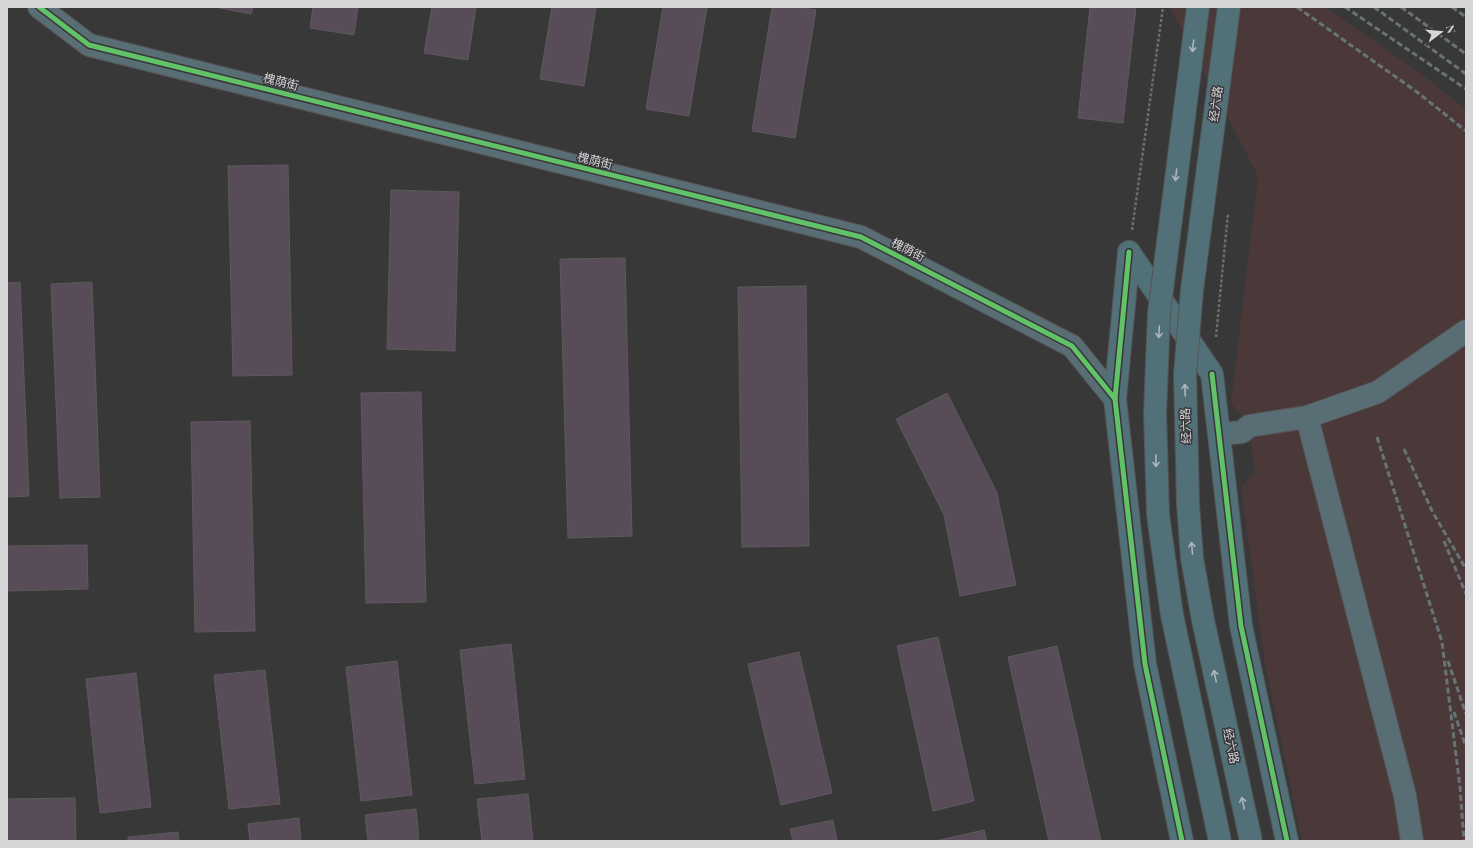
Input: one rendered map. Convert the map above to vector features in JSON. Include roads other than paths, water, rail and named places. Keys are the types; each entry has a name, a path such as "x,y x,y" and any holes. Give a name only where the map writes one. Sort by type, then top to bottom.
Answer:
{"main road":[{"path":"1198,7 1159,313 1155,413 1158,515 1172,615 1220,841"},
{"name":"经六路","path":"1228,7 1192,290 1185,374 1188,504 1192,558 1203,620 1251,841"},
{"path":"1182,841 1145,664 1115,399 1129,252 1212,374 1241,626 1287,841"}],"street":[{"name":"槐荫街","path":"39,7 89,45 861,238 1072,346 1115,399"},
{"path":"1219,434 1242,432 1249,426 1307,417 1378,392 1466,332"},
{"path":"1307,417 1405,796 1412,841"}],"railway":[{"path":"1297,7 1417,92 1466,131"},
{"path":"1345,7 1466,89"},
{"path":"1374,7 1466,74"},
{"path":"1401,7 1466,54"},
{"path":"1452,7 1466,17"},
{"path":"1377,437 1442,642 1460,787 1464,841"},
{"path":"1404,449 1432,511 1466,569"},
{"path":"1444,541 1466,594"},
{"path":"1448,661 1466,714"},
{"path":"1454,712 1466,747"}]}
